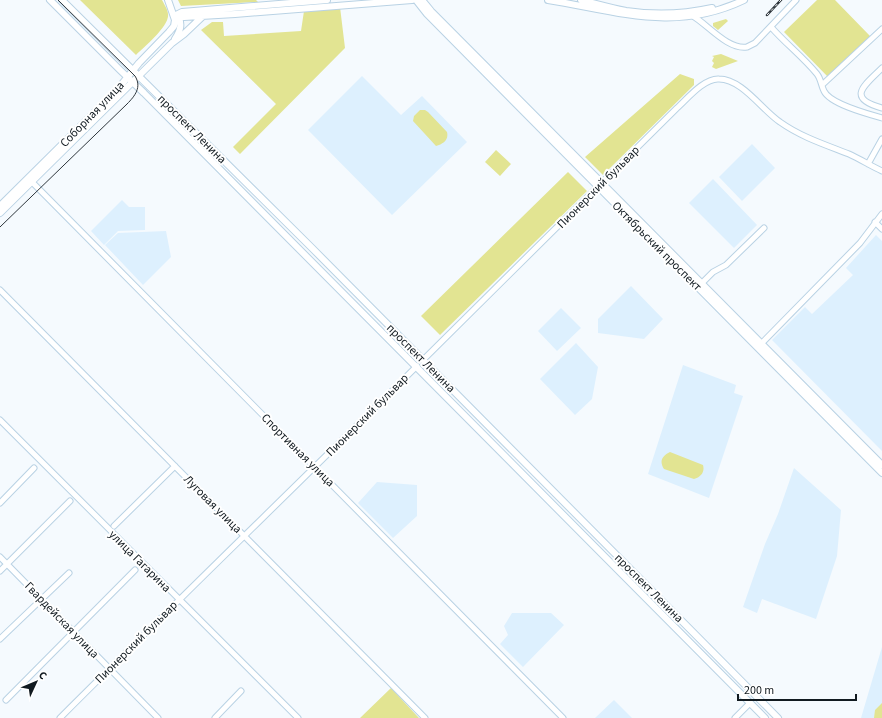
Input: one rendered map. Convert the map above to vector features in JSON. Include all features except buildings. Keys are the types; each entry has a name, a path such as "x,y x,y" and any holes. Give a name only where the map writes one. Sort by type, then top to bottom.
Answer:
{"main road":[{"path":"50,0 132,82"},
{"name":"проспект Ленина","path":"62,0 423,360 778,718"},
{"path":"168,0 177,15"},
{"path":"173,0 177,15"},
{"path":"177,15 182,12 327,0"},
{"path":"177,15 204,15 412,0"},
{"name":"Октябрьский проспект","path":"416,0 427,14 702,283 759,345 882,465"},
{"name":"Октябрьский проспект","path":"422,0 882,473"},
{"path":"548,0 635,16 668,18 694,16 723,9 744,0"},
{"path":"581,0 626,10 671,13 711,9 734,0"},
{"name":"Соборная улица","path":"0,213 117,90 133,70 172,28 177,15"},
{"name":"Соборная улица","path":"172,43 180,29 180,22 177,15"},
{"name":"Соборная улица","path":"0,206 30,180 172,43 204,15"},
{"name":"проспект Ленина","path":"132,82 766,718"},
{"name":"Пионерский бульвар","path":"416,366 423,360"},
{"path":"586,537 591,530"},
{"path":"750,703 757,696"}],"street":[{"path":"694,16 716,34 737,46 747,47 755,43 796,0"},
{"path":"771,27 817,74 824,92 843,105 882,118"},
{"path":"822,85 882,29"},
{"path":"882,68 861,91 861,96 865,101 871,105 882,108"},
{"name":"Пионерский бульвар","path":"423,360 693,93 710,80 718,78 726,79 744,90 779,122 826,146 868,164"},
{"path":"882,139 868,164 882,171"},
{"name":"Спортивная улица","path":"30,180 563,718"},
{"path":"759,345 860,243 882,214"},
{"path":"875,222 882,229"},
{"path":"702,283 713,272 726,265 764,228"},
{"name":"Луговая улица","path":"0,290 425,718"},
{"name":"Пионерский бульвар","path":"60,718 245,537 416,366"},
{"name":"улица Гагарина","path":"1,424 179,600 191,610 298,718"},
{"path":"114,526 175,466"},
{"path":"0,503 34,468"},
{"path":"0,572 70,501"},
{"name":"Гвардейская улица","path":"0,556 41,600 158,718"},
{"path":"6,700 135,570"},
{"path":"0,640 69,573"},
{"path":"215,718 241,692"},
{"path":"735,718 750,703"}],"shaded area":[{"path":"362,76 401,115 422,96 467,142 392,215 308,130"},
{"path":"752,144 775,168 742,201 719,177"},
{"path":"713,179 757,225 734,248 689,203"},
{"path":"122,200 129,207 145,207 145,230 118,231 104,245 91,231"},
{"path":"166,231 171,257 143,285 105,245 118,233"},
{"path":"876,235 882,241 882,451 772,340 805,307 812,314 853,275 846,268"},
{"path":"631,286 663,319 644,339 598,333 598,319"},
{"path":"561,308 581,328 557,351 538,331"},
{"path":"576,343 598,367 592,399 575,415 540,379"},
{"path":"683,365 736,385 734,393 743,396 709,498 648,474"},
{"path":"794,468 841,510 837,556 816,619 762,599 757,613 743,607"},
{"path":"377,482 417,485 417,516 393,538 358,503"},
{"path":"512,613 551,613 564,625 523,667 500,644 508,635 504,626"},
{"path":"882,647 882,718 861,718"},
{"path":"614,700 632,718 595,718"}],"green space":[{"path":"80,0 162,0 168,14 168,19 156,36 136,55"},
{"path":"178,0 256,0 258,2 181,6"},
{"path":"817,0 835,0 870,36 828,77 784,32"},
{"path":"340,7 345,48 240,154 233,147 276,104 201,30 212,22 223,22 224,36 301,31 304,11"},
{"path":"726,19 728,21 718,30 713,26 713,23"},
{"path":"721,54 738,61 716,69 712,67 714,57 712,56"},
{"path":"680,74 694,79 694,85 603,175 585,157"},
{"path":"420,110 425,110 428,112 447,132 447,137 443,143 436,146 413,121 414,116"},
{"path":"496,150 511,164 500,176 485,162"},
{"path":"568,172 587,191 440,335 421,316"},
{"path":"670,452 703,465 702,474 694,479 664,469 662,459"},
{"path":"391,688 419,718 360,718"},
{"path":"882,703 882,718 874,718 875,710"}],"tram line":[{"path":"0,227 133,98 138,88 135,76 58,0"}],"railway":[{"path":"767,15 781,0"}]}
